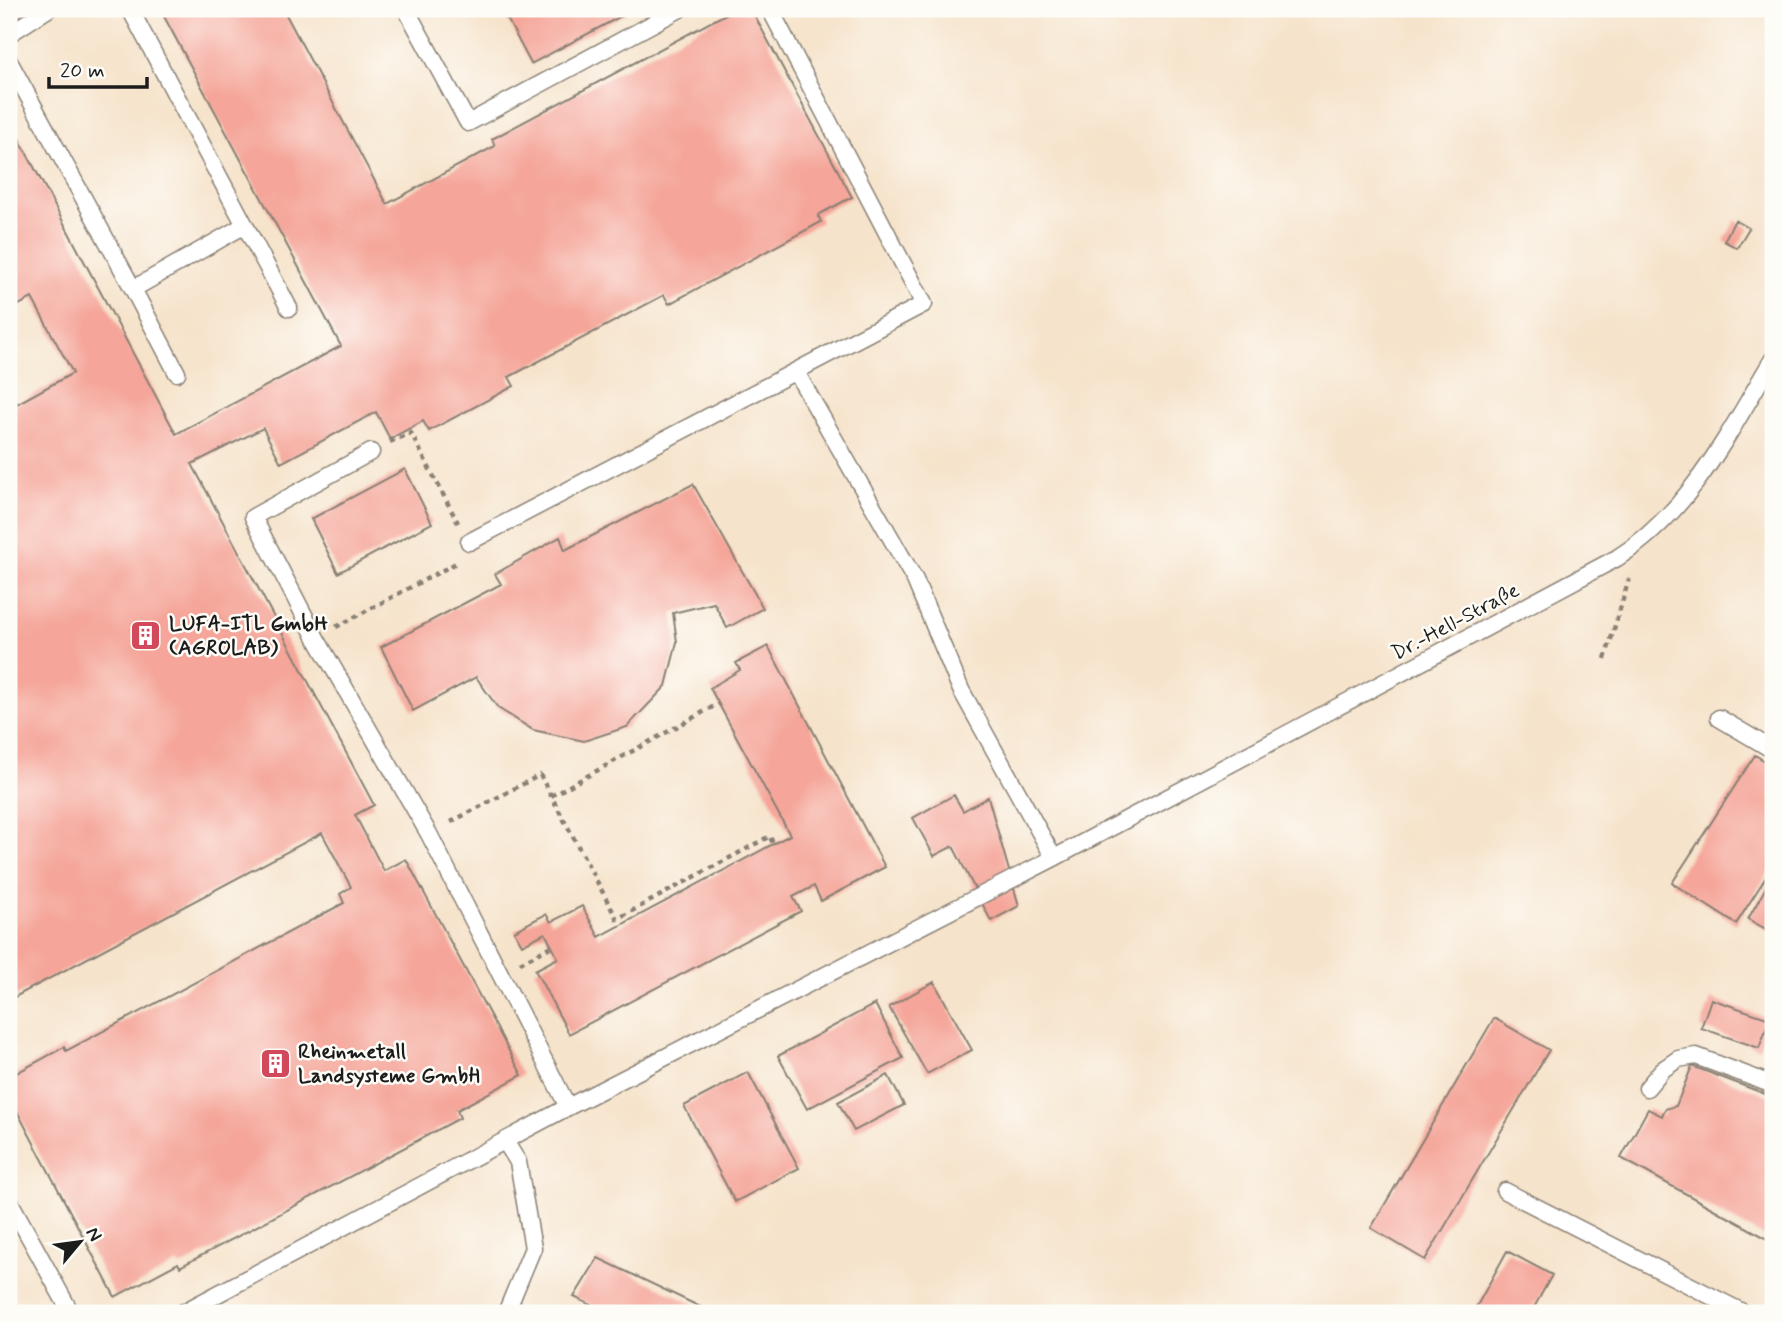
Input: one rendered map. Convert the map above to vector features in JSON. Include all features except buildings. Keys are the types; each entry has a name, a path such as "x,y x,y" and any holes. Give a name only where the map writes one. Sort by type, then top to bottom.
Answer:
{"lane":[{"path":"9,34 48,9"},
{"path":"130,9 289,307"},
{"path":"406,9 468,123 680,9"},
{"path":"469,542 924,304 770,9"},
{"path":"9,61 177,373"},
{"path":"133,289 245,225"},
{"name":"Dr.-Hell-Straße","path":"183,1313 568,1107 1054,858 1639,545 1664,522 1700,480 1773,359"},
{"path":"796,372 915,580 961,690 1054,858"},
{"path":"371,452 253,517 316,638 429,834 568,1107"},
{"path":"1719,718 1773,750"},
{"path":"1647,1088 1662,1070 1678,1059 1696,1056 1773,1085"},
{"path":"505,1141 518,1162 533,1248 506,1313"},
{"path":"1505,1191 1744,1313"},
{"path":"9,1200 71,1313"}],"path":[{"path":"316,638 475,553 411,433 371,452"},
{"path":"1605,659 1639,545"},
{"path":"551,796 719,704"},
{"path":"429,834 540,775 617,919 770,836 773,845"},
{"path":"500,974 552,946"}],"place":[{"name":"LUFA-ITL GmbH (AGROLAB)","path":"146,635"},
{"name":"Rheinmetall Landsysteme GmbH","path":"275,1063"}]}
